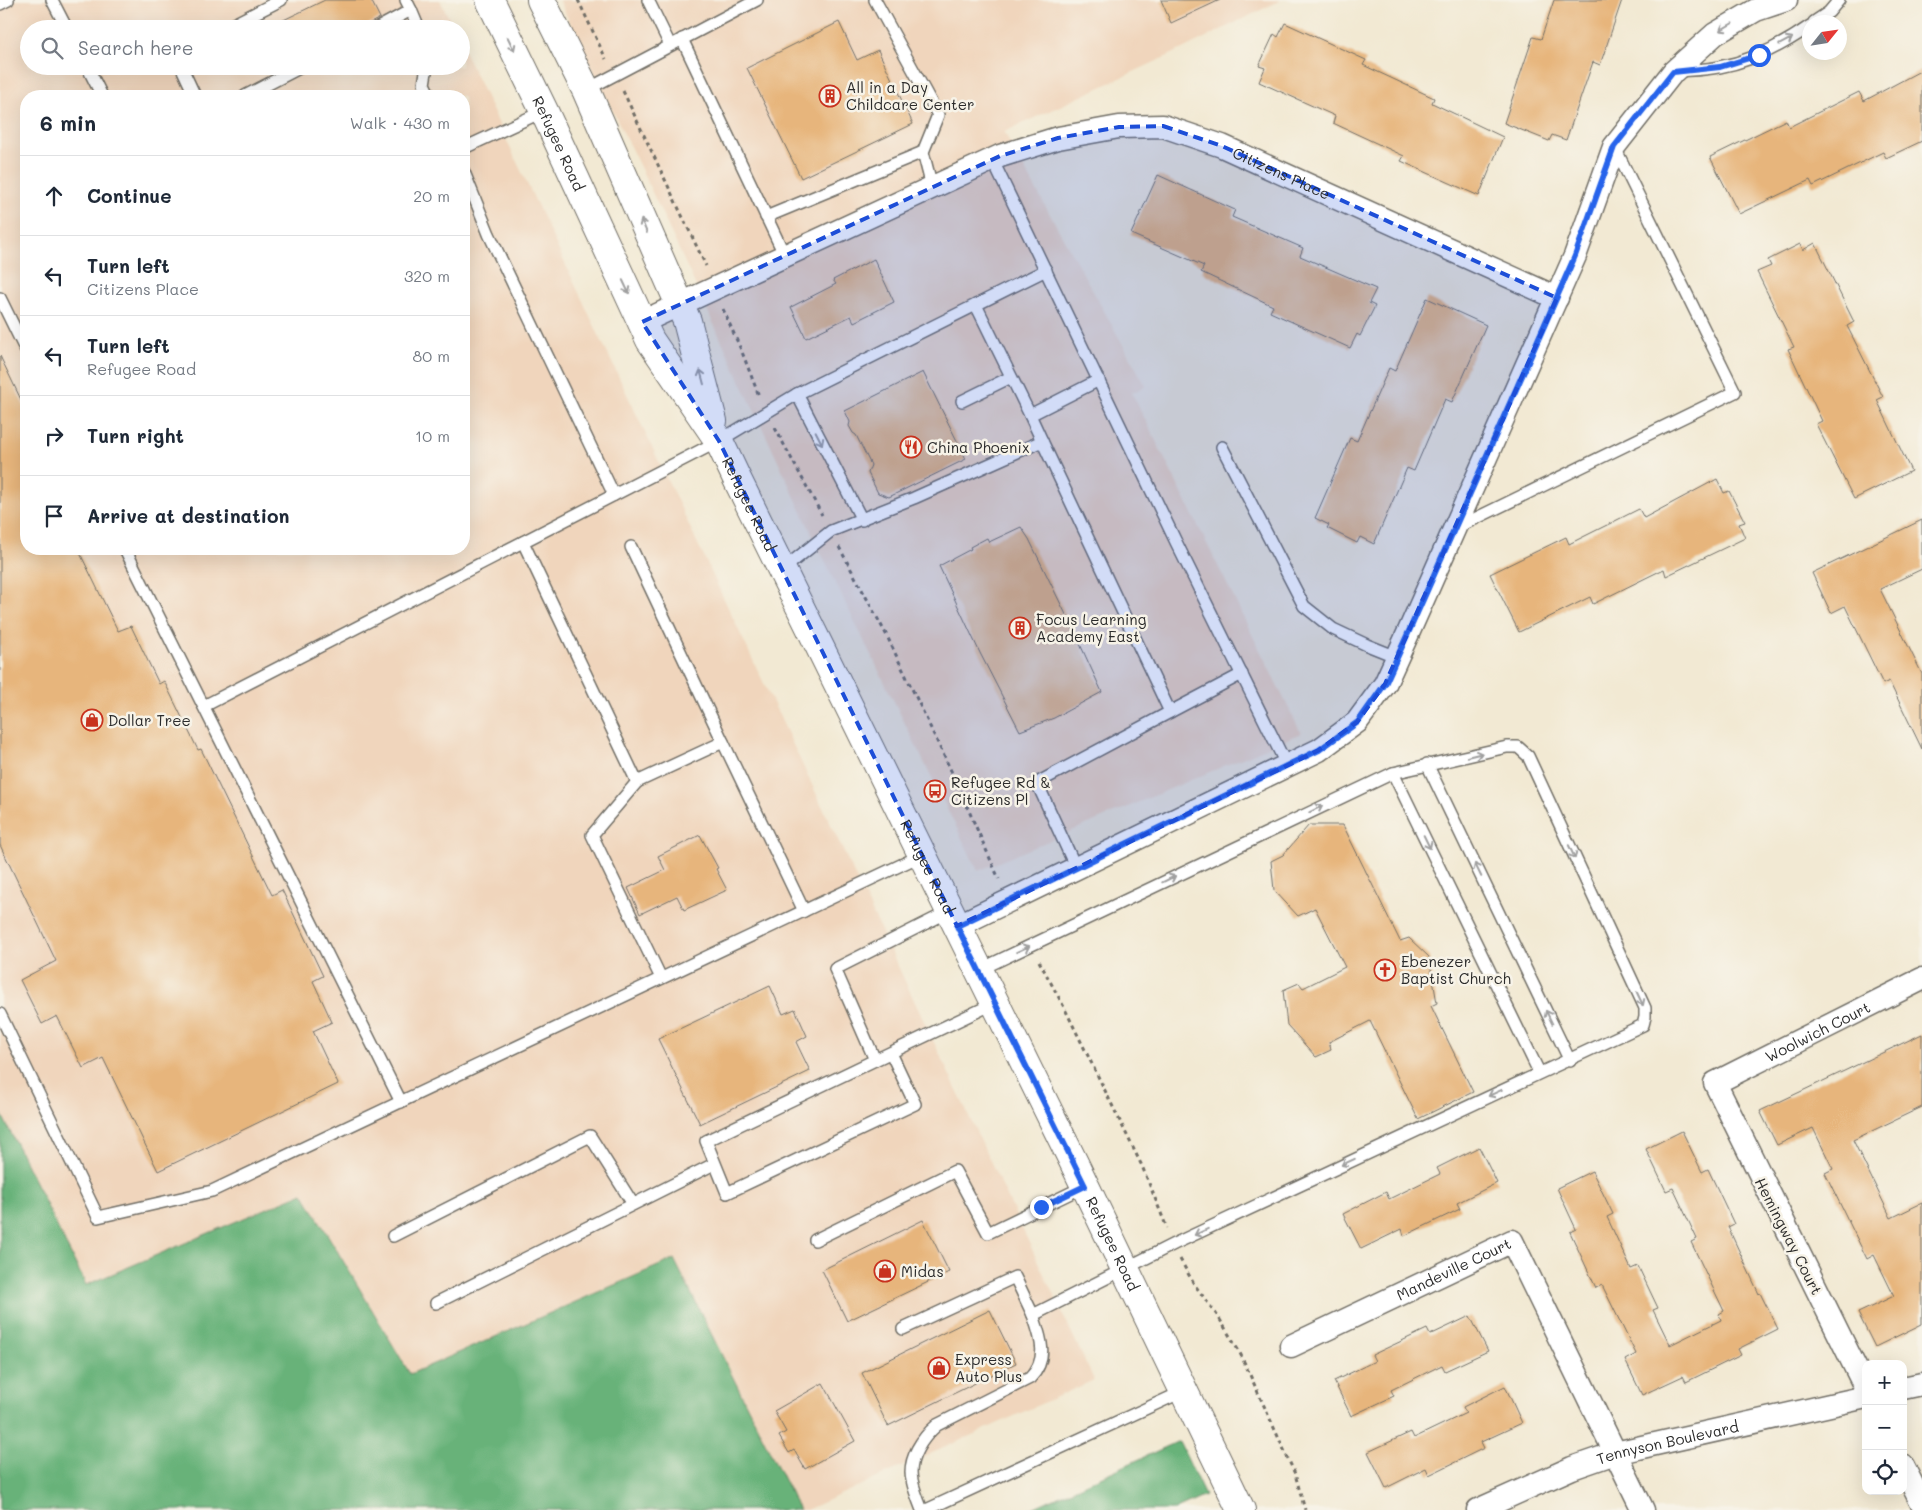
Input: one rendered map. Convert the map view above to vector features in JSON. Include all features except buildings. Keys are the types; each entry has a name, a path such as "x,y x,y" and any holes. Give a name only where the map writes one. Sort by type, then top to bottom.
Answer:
{"main road":[{"name":"Refugee Road","path":"490,0 544,111 650,340 719,442 1085,1186 1241,1510"},
{"name":"Refugee Road","path":"541,0 586,90 687,321 719,442"}],"street":[{"path":"954,919 1076,868 1287,766 1319,750 1358,722 1385,684 1455,529 1575,256 1614,147 1673,72 1715,34 1756,10 1786,0"},
{"name":"Citizens Place","path":"642,322 680,306 992,159 1058,138 1119,126 1162,126 1222,146 1556,298"},
{"name":"Woolwich Court","path":"1714,1083 1922,979"},
{"name":"Hemingway Court","path":"1714,1083 1862,1381"},
{"name":"Mandeville Court","path":"1291,1346 1512,1241 1615,1453"},
{"path":"1907,1387 1922,1384"},
{"name":"Tennyson Boulevard","path":"1478,1510 1572,1468 1615,1453 1862,1398"},
{"path":"1615,1453 1643,1510"},
{"path":"1907,1474 1922,1504"}],"lane":[{"path":"0,4 8,0"},
{"path":"52,0 62,20"},
{"path":"242,20 281,0"},
{"path":"648,0 670,45"},
{"path":"586,90 757,0"},
{"path":"875,0 938,115 923,152 932,187"},
{"path":"1824,15 1840,0"},
{"path":"388,20 409,5 415,20"},
{"path":"1673,72 1720,67 1759,55 1791,40 1802,32"},
{"path":"682,39 785,256"},
{"path":"92,75 99,90"},
{"path":"185,75 192,90"},
{"path":"257,90 286,75"},
{"path":"426,75 424,84 427,90"},
{"path":"470,145 544,111"},
{"path":"1455,529 1735,392 1614,147"},
{"path":"766,217 923,152"},
{"path":"992,159 1287,766"},
{"path":"470,187 489,234 614,495"},
{"path":"204,706 719,442 797,394 1046,270"},
{"path":"0,298 20,339"},
{"path":"976,306 1030,415 1170,712"},
{"path":"962,401 1011,377"},
{"path":"1030,415 1099,380"},
{"path":"797,394 862,520"},
{"path":"782,570 831,531 862,520 1042,441"},
{"path":"1222,447 1304,606 1333,629 1397,657"},
{"path":"523,542 638,782"},
{"path":"632,547 804,911"},
{"path":"128,555 401,1102"},
{"path":"1076,868 1036,783 1242,674"},
{"path":"661,978 592,835 638,782 723,742"},
{"path":"979,970 1393,773 1507,747 1518,747 1528,756 1644,1008 1645,1018 1643,1025 1570,1061 1539,1072 1125,1268 1033,1315"},
{"path":"1427,764 1570,1061"},
{"path":"1393,773 1539,1072"},
{"path":"0,1014 98,1217 212,1191 922,855"},
{"path":"875,1060 835,969 954,919"},
{"path":"891,1052 914,1104 727,1192 706,1141 891,1052 995,1004"},
{"path":"393,1236 590,1136 633,1204"},
{"path":"436,1303 714,1164"},
{"path":"814,1240 955,1171 988,1233 1085,1186"},
{"path":"902,1329 1015,1277 1033,1315 1042,1346 1042,1359 1036,1372 1030,1378 937,1425 928,1433 916,1453 911,1466 911,1479 922,1510"},
{"path":"926,1510 1184,1391"}],"path":[{"path":"578,0 605,56"},
{"path":"627,101 706,268"},
{"path":"722,309 756,388"},
{"path":"771,422 824,519"},
{"path":"837,543 886,634 954,777 997,874"},
{"path":"1039,961 1064,1007 1142,1166 1168,1230"},
{"path":"1181,1260 1194,1284 1220,1318 1240,1353 1296,1474 1304,1510"}],"highlighted area":[{"path":"1163,126 1222,146 1557,298 1385,684 1357,722 1319,750 957,926 719,441 642,322 1000,156 1058,138 1119,127"}],"shaded area":[{"path":"0,0 440,0 450,20 20,20 20,75 470,75 470,63 1094,1380 806,1510 799,1510 674,1260 410,1375 303,1193 86,1285 0,1111"},
{"path":"559,0 1281,0 1170,55 1004,132 1146,386 1132,393 1301,733 978,871 828,568 644,175"}],"green space":[{"path":"0,1111 86,1285 303,1193 410,1374 674,1259 799,1510 0,1510"},
{"path":"1179,1441 1205,1496 1174,1510 1028,1510"}],"place":[{"name":"All in a Day Childcare Center","path":"830,96"},
{"name":"China Phoenix","path":"911,447"},
{"name":"Focus Learning Academy East","path":"1020,628"},
{"name":"Dollar Tree","path":"92,720"},
{"name":"Refugee Rd & Citizens Pl","path":"935,791"},
{"name":"Ebenezer Baptist Church","path":"1385,970"},
{"name":"Midas","path":"885,1271"},
{"name":"Express Auto Plus","path":"939,1368"}],"route":[{"path":"1041,1207 1085,1186 957,926 1319,750 1358,722 1385,684 1410,629 1575,256 1614,147 1673,72 1720,67 1759,55"}]}
